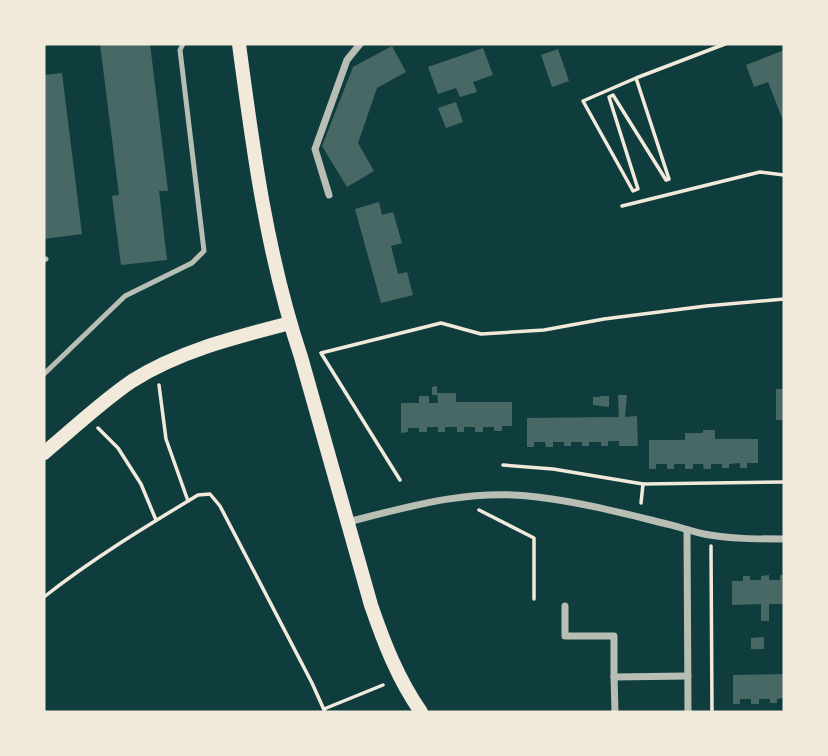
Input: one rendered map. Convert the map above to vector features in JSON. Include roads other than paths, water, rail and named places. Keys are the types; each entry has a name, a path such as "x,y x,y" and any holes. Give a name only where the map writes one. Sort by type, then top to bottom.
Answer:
{"main road":[{"path":"239,44 266,223 290,323 384,645 400,679 421,712"},
{"path":"44,453 119,391 151,370 194,351 290,323"}],"street":[{"path":"329,194 315,149 347,60 360,44"},
{"path":"348,522 435,500 498,495 536,496 667,523 710,535 784,538"},
{"path":"687,530 688,712"},
{"path":"565,606 565,636 614,636 615,712"},
{"path":"614,677 688,676"}],"lane":[{"path":"44,374 125,296 192,263 204,251 180,50 183,44"}]}
